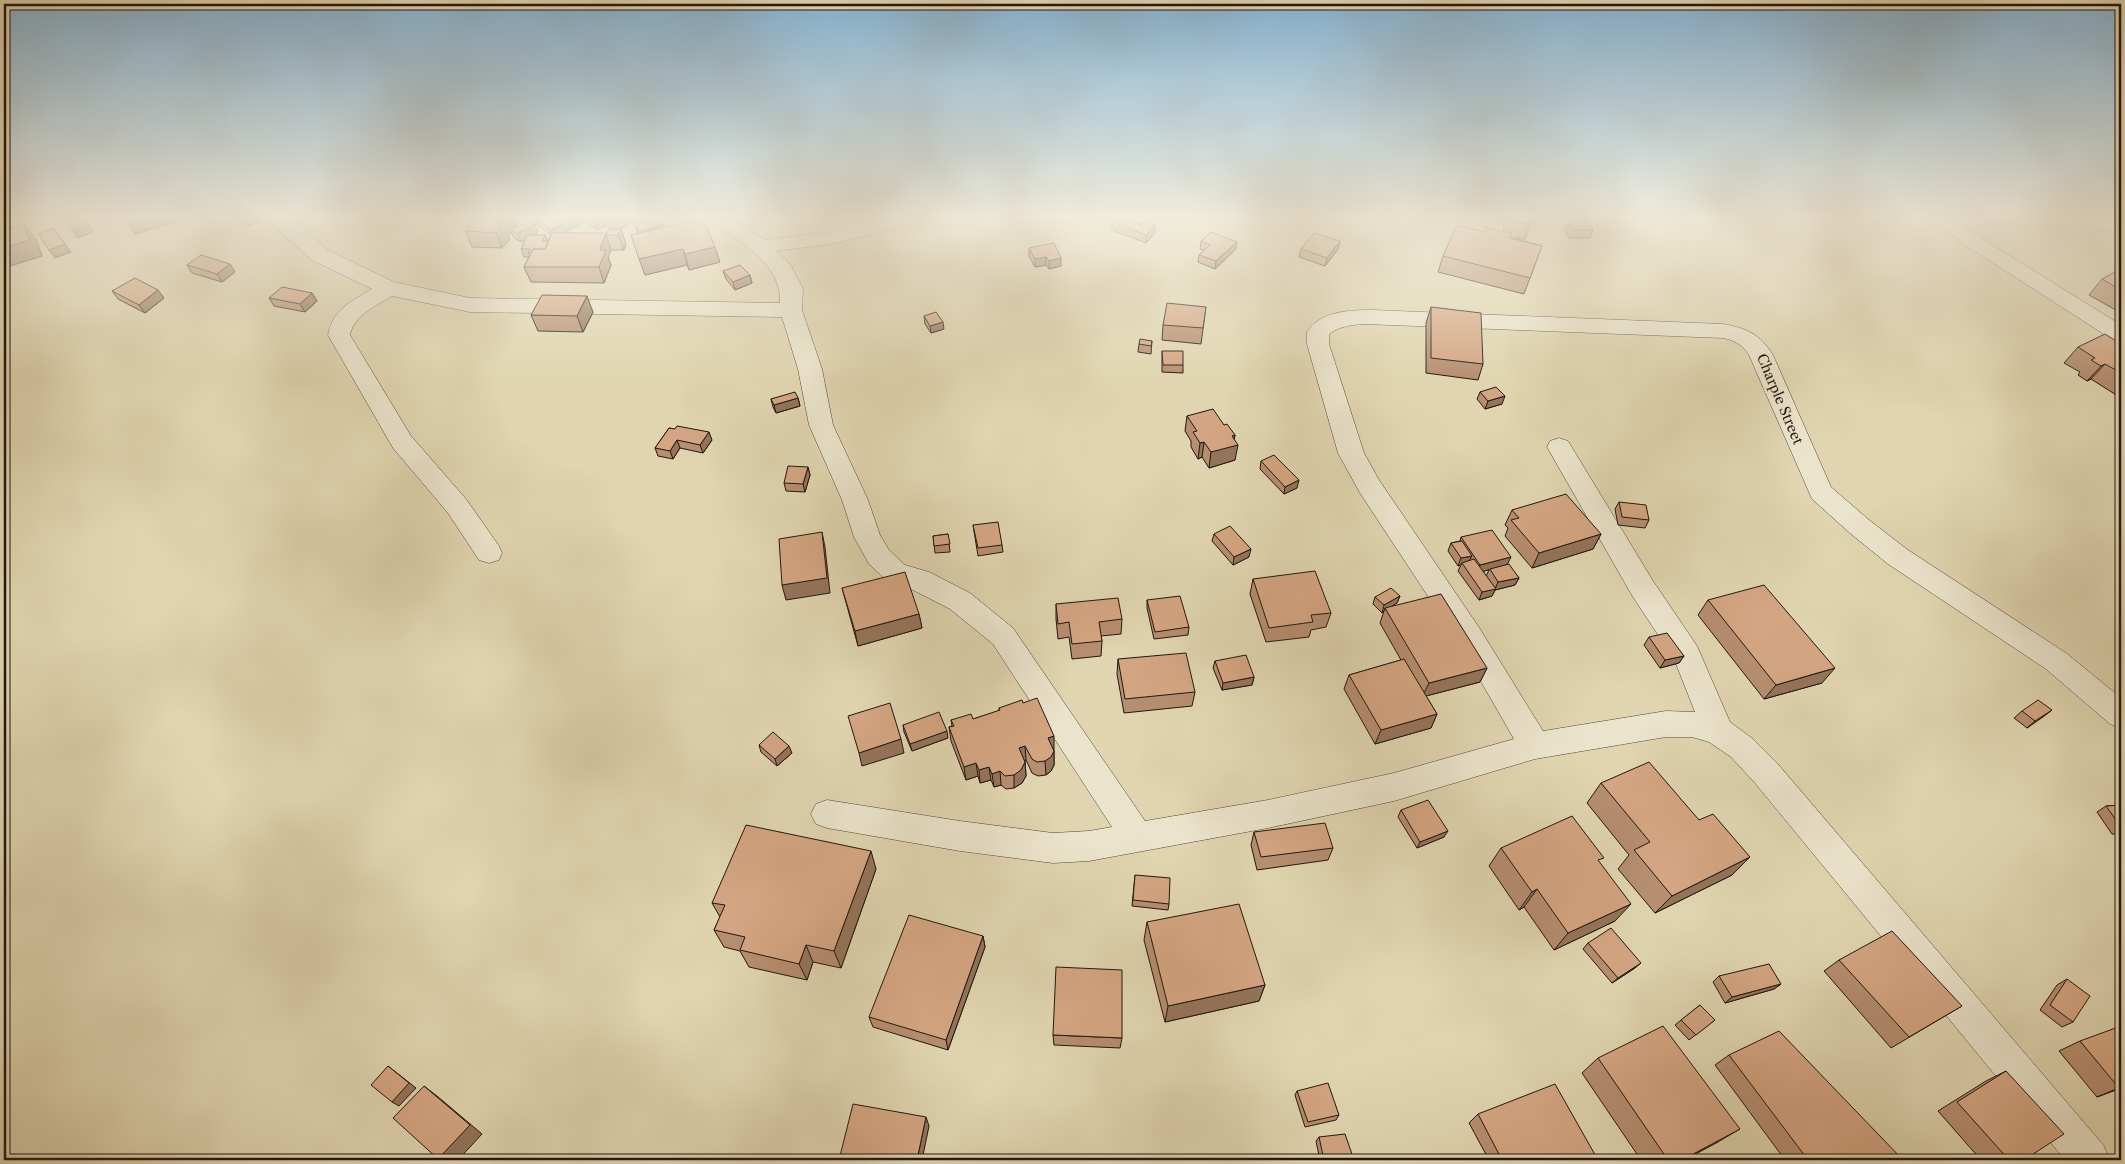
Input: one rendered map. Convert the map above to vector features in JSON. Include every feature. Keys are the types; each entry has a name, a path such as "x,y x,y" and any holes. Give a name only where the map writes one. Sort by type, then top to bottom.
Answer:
{"street":[{"path":"356,272 388,288 470,305 648,306 791,310"},
{"path":"784,272 792,289 791,310 810,369 821,425 855,500 867,537 879,557 895,572 919,580 960,601 1003,636 1137,837"},
{"path":"2022,272 2121,335"},
{"path":"388,288 354,310 341,323 339,335 402,442 457,506 489,553"},
{"name":"Charple Street","path":"1535,746 1470,637 1368,486 1351,453 1318,344 1318,332 1326,324 1346,318 1372,317 1723,331 1748,338 1757,346 1762,356 1821,492 1860,527 1898,557 2056,660 2121,715"},
{"path":"1559,447 1643,589 1687,654 1718,731"},
{"path":"827,814 960,836 1053,848 1089,846 1268,814 1394,787 1535,746 1666,724 1692,724 1718,731 1742,748 1766,773 2090,1160"}],"building":[{"path":"724,272 747,272 750,275 733,282"},
{"path":"1508,272 1532,272 1530,278"},
{"path":"2115,272 2121,272 2121,290 2102,279"},
{"path":"135,278 158,290 139,305 112,291"},
{"path":"282,287 312,293 300,304 269,298"},
{"path":"542,295 587,296 577,316 531,315"},
{"path":"1167,303 1206,307 1203,328 1163,325"},
{"path":"1431,307 1481,313 1483,364 1431,358"},
{"path":"936,312 943,322 930,326 924,316"},
{"path":"2105,334 2121,344 2121,373 2105,364 2101,366 2091,360 2095,358 2078,347"},
{"path":"1140,339 1152,341 1151,346 1139,344"},
{"path":"1162,351 1183,351 1183,365 1163,365"},
{"path":"1496,387 1505,396 1488,401 1480,392"},
{"path":"795,392 798,398 774,405 771,399"},
{"path":"1213,409 1224,425 1227,424 1235,435 1232,436 1238,445 1211,452 1204,442 1200,443 1193,432 1197,431 1187,416"},
{"path":"677,426 709,432 700,445 677,440 670,451 655,448 669,428 675,429"},
{"path":"1274,455 1299,480 1285,487 1261,461"},
{"path":"788,466 808,467 803,484 784,483"},
{"path":"1566,494 1601,534 1539,553 1511,520 1519,518 1512,510"},
{"path":"1619,502 1646,505 1649,520 1622,517"},
{"path":"998,522 1002,545 978,548 973,525"},
{"path":"1230,526 1251,549 1234,557 1214,534"},
{"path":"1492,530 1511,557 1480,565 1461,537"},
{"path":"822,532 827,578 782,585 779,539"},
{"path":"948,534 950,544 934,546 933,536"},
{"path":"1462,541 1472,556 1461,558 1451,543"},
{"path":"1474,559 1496,589 1482,592 1462,563"},
{"path":"1509,564 1519,578 1498,582 1490,569"},
{"path":"1315,571 1331,613 1311,615 1313,622 1269,628 1253,579"},
{"path":"905,572 919,614 855,631 842,588"},
{"path":"1764,585 1835,668 1776,685 1708,600"},
{"path":"1391,588 1400,596 1384,605 1375,597"},
{"path":"1441,594 1487,668 1429,683 1385,608"},
{"path":"1180,596 1189,627 1155,632 1147,600"},
{"path":"1118,598 1122,619 1099,622 1102,641 1072,644 1069,622 1058,624 1056,604"},
{"path":"1667,633 1684,656 1665,660 1649,637"},
{"path":"1186,653 1195,692 1125,699 1118,659"},
{"path":"1246,655 1254,677 1223,683 1215,661"},
{"path":"1404,659 1437,714 1381,730 1349,675"},
{"path":"1037,698 1054,736 1048,738 1054,751 1051,757 1045,761 1037,762 1032,759 1025,746 1019,748 1025,762 1021,770 1014,775 1005,776 1000,771 992,774 989,767 979,770 976,763 964,767 949,727 954,726 951,720 971,714 973,719 1022,700 1023,703"},
{"path":"2038,700 2052,710 2035,721 2022,711"},
{"path":"890,703 901,739 859,753 848,716"},
{"path":"939,712 947,731 910,744 903,725"},
{"path":"773,732 789,746 775,759 759,745"},
{"path":"1649,762 1699,820 1713,814 1750,857 1672,896 1634,850 1650,842 1601,783"},
{"path":"1428,800 1448,831 1420,842 1401,810"},
{"path":"2121,805 2121,827 2106,806"},
{"path":"1572,816 1604,858 1598,860 1631,904 1568,933 1537,889 1532,892 1501,848"},
{"path":"1325,823 1333,848 1261,857 1254,832"},
{"path":"746,825 871,851 834,951 806,945 799,964 740,950 745,937 714,930 725,905 712,903"},
{"path":"1135,875 1170,878 1169,904 1133,900"},
{"path":"1239,904 1265,985 1168,1006 1147,922"},
{"path":"909,915 983,936 946,1040 869,1017"},
{"path":"1611,928 1641,963 1618,978 1588,943"},
{"path":"1892,931 1962,1006 1909,1037 1839,960"},
{"path":"1769,964 1781,984 1732,997 1719,976"},
{"path":"1056,967 1122,970 1122,1038 1053,1035"},
{"path":"2067,979 2090,996 2073,1022 2050,1005"},
{"path":"1700,1005 1715,1020 1696,1035 1681,1020"},
{"path":"1663,1026 1740,1129 1682,1160 1668,1160 1598,1058"},
{"path":"2121,1026 2121,1087 2119,1088 2080,1041"},
{"path":"1779,1031 1903,1160 1808,1160 1729,1055"},
{"path":"388,1066 409,1083 392,1102 371,1085"},
{"path":"2006,1071 2064,1134 2024,1160 2009,1160 1957,1102"},
{"path":"1328,1083 1339,1115 1308,1122 1297,1091"},
{"path":"1555,1084 1598,1160 1502,1160 1478,1114"},
{"path":"424,1086 470,1125 438,1159 393,1118"},
{"path":"853,1104 926,1117 917,1160 839,1160"},
{"path":"1345,1134 1354,1160 1324,1160 1319,1137"}]}
